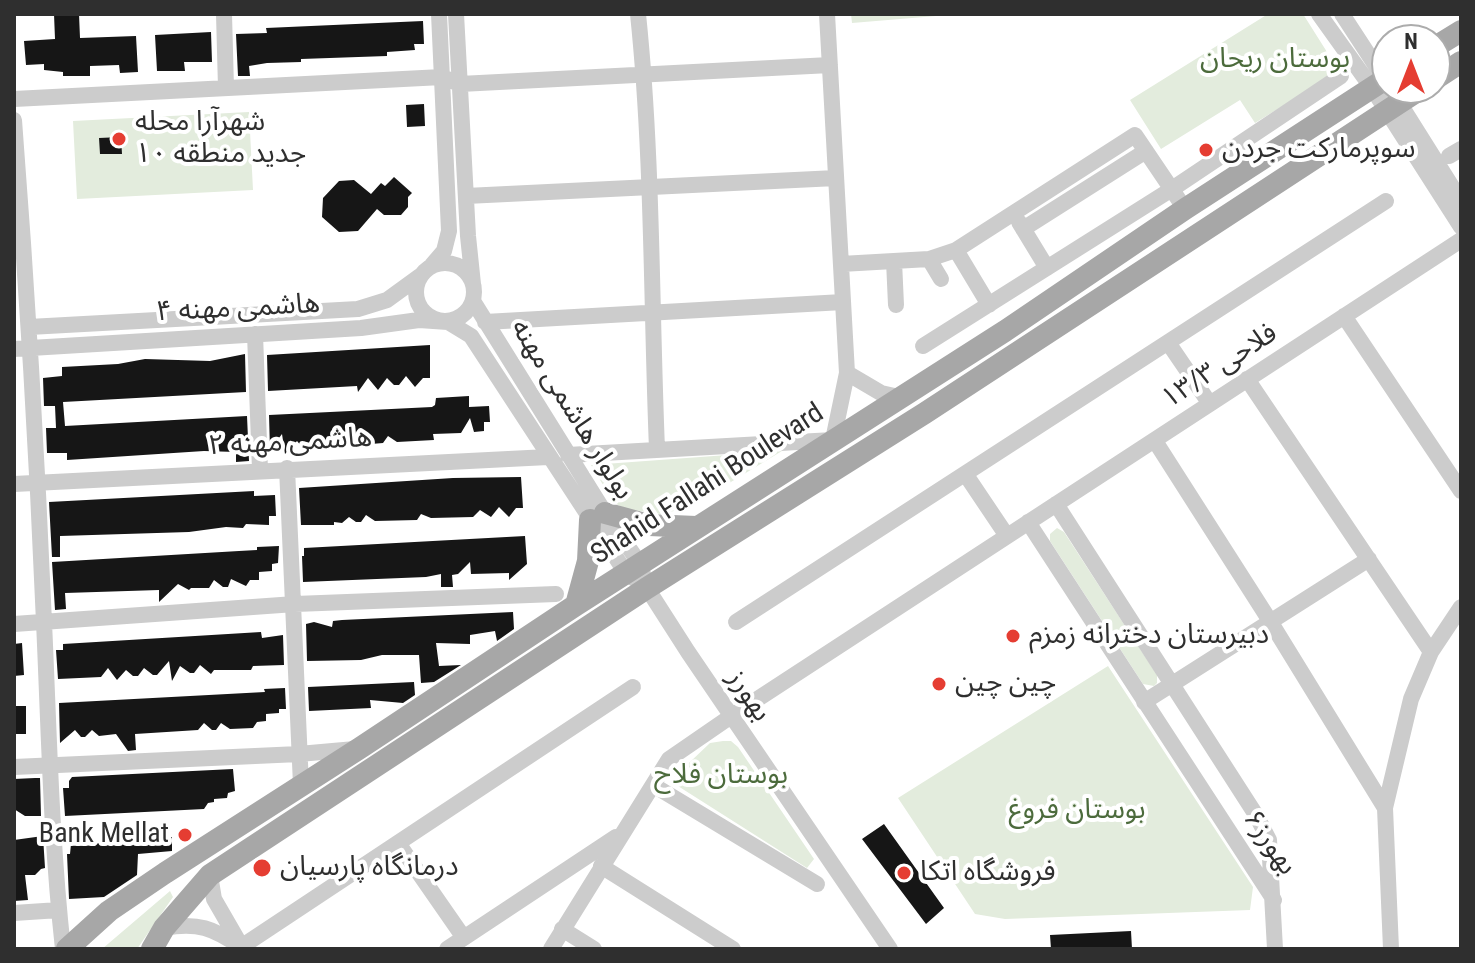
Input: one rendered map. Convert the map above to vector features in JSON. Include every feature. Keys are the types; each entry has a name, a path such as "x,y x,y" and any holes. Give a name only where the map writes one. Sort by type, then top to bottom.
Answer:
{"main road":[{"name":"Shahid Fallahi Boulevard","path":"65,949 109,911 576,605 1005,331 1185,209 1371,99"},
{"name":"Shahid Fallahi Boulevard","path":"152,949 164,928 210,875 647,588 925,413 1127,278 1371,102"},
{"path":"576,605 597,516 649,525 697,527"}],"street":[{"path":"224,14 226,88"},
{"path":"426,271 449,263 464,270 473,292 464,315 448,322 432,319 419,308 415,292 426,271 444,251 449,231 439,14"},
{"name":"بولوار هاشمی مهنه","path":"456,14 473,292 485,322 568,455 597,516"},
{"path":"638,14 650,187 657,449"},
{"path":"568,455 833,440 847,373 827,14"},
{"path":"1319,14 1371,72"},
{"path":"1342,14 1371,63"},
{"path":"14,99 442,77 460,84 830,65"},
{"path":"923,346 1172,189 1341,76"},
{"path":"1395,104 1461,227"},
{"path":"1396,104 1461,201"},
{"path":"14,120 19,238 29,327 22,348 36,482 48,764 59,910 65,949"},
{"path":"841,264 929,259 956,250 1135,135 1185,209"},
{"path":"1023,229 1146,151"},
{"path":"466,196 836,178"},
{"path":"736,622 1386,201"},
{"path":"1014,214 1047,268"},
{"name":"فلاحی ۱۳/۳","path":"551,949 669,759 1461,240"},
{"path":"956,250 989,305"},
{"path":"929,259 941,279"},
{"path":"894,261 896,305"},
{"name":"هاشمی مهنه ۴","path":"29,327 358,309 387,300 426,271"},
{"path":"485,322 843,302"},
{"path":"1344,316 1461,491"},
{"name":"هاشمی مهنه ۴","path":"22,348 361,328 419,320 448,322"},
{"name":"بولوار هاشمی مهنه","path":"448,322 471,336 548,457 597,516 647,588"},
{"path":"255,334 260,470"},
{"path":"1169,344 1210,404"},
{"path":"847,373 881,393 899,397"},
{"path":"1247,379 1431,652"},
{"path":"1155,441 1385,808"},
{"name":"هاشمی مهنه ۲","path":"14,484 548,457"},
{"path":"287,468 301,785"},
{"path":"966,475 1007,536"},
{"name":"بهورز۶","path":"1056,504 1256,815 1269,840 1274,900"},
{"name":"بهورز۶","path":"1028,522 1274,900"},
{"path":"1144,702 1369,559"},
{"name":"بهورز","path":"647,588 730,717 890,949"},
{"path":"14,624 295,604 556,594"},
{"path":"1391,949 1385,808 1411,699 1431,652 1461,607"},
{"path":"242,948 633,687"},
{"path":"14,767 299,754 360,748"},
{"path":"653,785 817,884"},
{"path":"447,949 622,833"},
{"path":"398,843 464,938"},
{"path":"601,866 733,949"},
{"path":"210,875 214,899 242,948"},
{"path":"1274,900 1275,949"},
{"path":"14,913 59,910"},
{"path":"164,928 199,926 218,931 242,948"},
{"path":"562,929 594,949"}],"green space":[{"path":"851,14 960,14 852,23"},
{"name":"بوستان ریحان","path":"1268,14 1303,14 1339,71 1255,123 1240,100 1161,149 1130,100"},
{"path":"249,112 253,190 77,199 73,121"},
{"path":"782,451 688,508 660,514 626,509 614,503 591,465"},
{"path":"1057,528 1064,532 1157,675 1154,686 1143,684 1050,541 1050,534"},
{"name":"بوستان فروغ","path":"1108,666 1253,887 1250,910 1005,919 975,914 898,798"},
{"name":"بوستان فلاح","path":"731,741 738,747 814,859 807,868 670,781 710,743"},
{"path":"170,891 173,897 137,949 102,949"}],"building":[{"path":"54,14 79,14 80,38 136,36 138,72 120,73 119,65 90,66 90,76 63,76 63,72 44,70 44,64 26,65 24,41 55,39"},
{"path":"423,21 424,44 414,44 415,50 387,52 387,56 267,63 249,66 250,76 238,76 236,34 267,33 266,28"},
{"path":"211,32 212,62 184,62 185,71 157,71 155,35"},
{"path":"424,104 425,126 407,127 406,105"},
{"path":"121,137 122,154 100,154 99,138"},
{"path":"394,177 412,193 408,197 408,207 401,215 384,215 377,209 358,231 339,232 322,217 323,198 339,181 354,180 371,194 381,183 385,186"},
{"path":"430,345 430,378 423,378 415,387 406,376 399,385 394,385 387,378 378,390 368,378 358,392 357,386 268,391 267,355"},
{"path":"245,354 246,392 63,402 65,426 247,416 249,461 236,462 236,452 204,451 67,460 67,453 47,453 46,428 56,428 55,406 44,406 43,378 62,376 62,367 145,359 210,361"},
{"path":"469,396 469,407 489,406 490,422 484,422 484,431 474,432 470,418 461,433 433,434 434,440 397,442 388,436 383,443 359,445 353,437 346,446 308,448 303,448 297,441 285,454 282,434 270,450 269,415 432,407 436,398"},
{"path":"521,477 523,508 516,508 509,517 499,507 491,517 480,510 473,517 431,518 421,514 417,520 375,521 366,515 361,522 349,517 342,523 334,522 334,525 301,525 299,488"},
{"path":"254,491 254,496 275,495 276,516 269,516 269,525 246,524 243,528 189,532 60,536 60,557 52,557 49,502"},
{"path":"525,536 527,564 509,580 509,573 471,574 470,562 458,574 452,575 453,587 441,587 441,574 303,582 304,548"},
{"path":"279,546 278,563 272,564 272,571 259,572 259,580 250,580 246,586 231,579 228,587 214,580 209,588 189,590 178,584 159,602 159,590 65,593 66,609 55,610 52,562 257,550 257,547"},
{"path":"513,612 514,629 497,641 495,631 470,635 470,644 436,643 439,666 461,665 434,682 421,683 419,655 307,661 306,624 314,622 332,627 333,621 342,620"},
{"path":"261,632 262,638 283,635 284,665 253,666 251,670 214,670 211,674 200,665 194,673 180,666 172,681 169,661 157,675 144,668 138,676 126,670 117,680 108,668 101,677 58,679 56,650 63,650 63,644"},
{"path":"22,643 24,675 14,676 14,644"},
{"path":"414,682 415,695 403,703 370,700 371,708 309,711 308,687"},
{"path":"285,688 286,709 266,714 266,721 257,722 253,728 230,729 221,723 216,730 212,730 204,723 198,730 135,734 136,750 128,751 116,734 99,736 92,730 81,737 75,730 60,743 59,703 265,692 264,689"},
{"path":"14,706 26,706 26,734 14,734"},
{"path":"233,769 235,791 228,793 227,798 214,799 204,809 65,816 63,788 69,788 72,777"},
{"path":"40,778 41,816 25,816 14,809 14,779"},
{"name":"فروشگاه اتکا","path":"884,824 944,908 926,924 862,839"},
{"path":"43,836 45,868 35,875 25,875 28,900 14,901 14,840"},
{"path":"172,837 172,851 138,854 137,875 104,897 69,899 67,854 70,854 71,844"},
{"path":"1131,931 1132,949 1051,949 1050,935"}],"place":[{"name":"شهرآرا محله جدید منطقه ۱۰","path":"119,139"},
{"name":"سوپرمارکت جردن","path":"1206,150"},
{"name":"دبیرستان دخترانه زمزم","path":"1013,636"},
{"name":"چین چین","path":"939,684"},
{"name":"Bank Mellat","path":"185,835"},
{"name":"درمانگاه پارسیان","path":"262,868"},
{"name":"فروشگاه اتکا","path":"904,873"}]}
